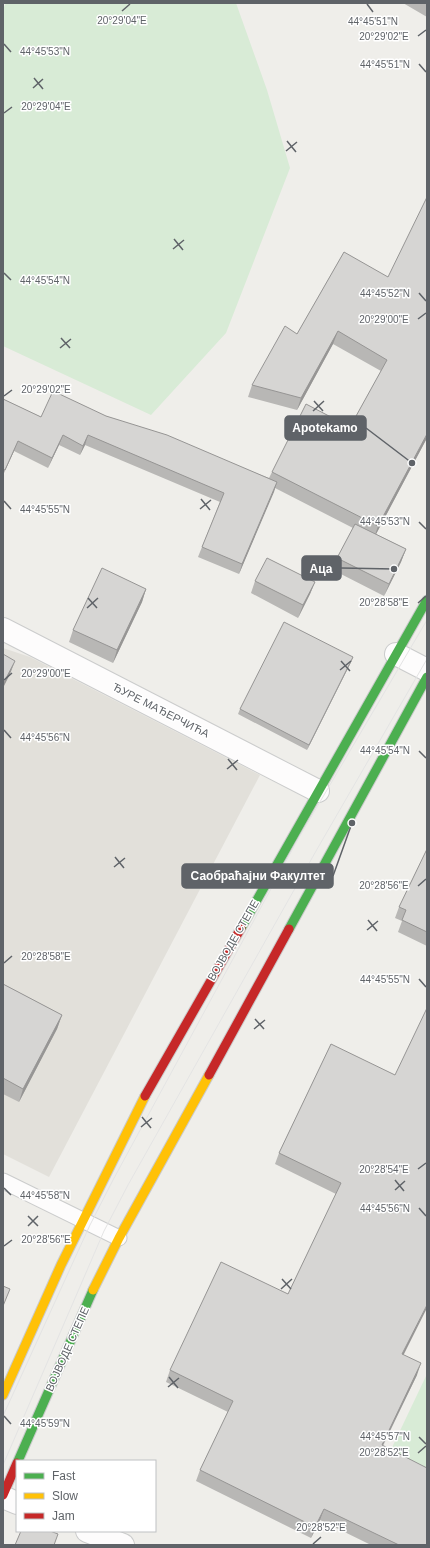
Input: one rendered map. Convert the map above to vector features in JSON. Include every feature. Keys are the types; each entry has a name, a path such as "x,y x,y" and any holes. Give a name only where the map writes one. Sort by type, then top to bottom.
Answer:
{"main road":[{"name":"ВОЈВОДЕ СТЕПЕ","path":"3,1395 82,1220 144,1098 427,600"},
{"name":"ВОЈВОДЕ СТЕПЕ","path":"19,1460 97,1281 119,1238 427,677"},
{"name":"ВОЈВОДЕ СТЕПЕ","path":"3,1496 16,1467"}],"street":[{"name":"ЂУРЕ МАЂЕРЧИЋА","path":"3,629 318,791"},
{"path":"396,654 427,670"},
{"path":"3,1496 16,1502"},
{"path":"90,1532 123,1545"}],"lane":[{"path":"3,1182 119,1238"}],"shaded area":[{"path":"3,648 30,657 260,775 49,1177 3,1154"}],"green space":[{"path":"6,3 236,3 267,90 290,168 226,333 151,415 3,346 3,9"},
{"path":"427,1374 427,1478 387,1458"}],"building":[{"path":"427,197 427,434 378,526 272,472 306,404 350,427 387,360 338,331 301,398 252,385 285,326 297,334 344,252 388,277"},
{"path":"53,391 106,416 167,435 277,482 242,564 202,547 224,493 88,435 83,446 63,435 52,458 18,441 5,470 3,469 3,399 41,417"},
{"path":"355,524 406,549 389,584 337,558"},
{"path":"267,558 315,582 303,605 255,581"},
{"path":"102,568 146,589 117,650 73,630"},
{"path":"284,622 353,657 309,745 240,709"},
{"path":"3,654 15,661 3,684"},
{"path":"427,849 427,932 402,920 406,910 399,907"},
{"path":"3,984 62,1015 23,1089 3,1078"},
{"path":"427,1008 427,1305 402,1354 421,1363 382,1445 427,1468 427,1545 399,1545 324,1509 315,1527 200,1470 233,1401 170,1370 221,1262 288,1294 341,1183 279,1153 331,1044 395,1075"},
{"path":"3,1286 10,1289 3,1306"},
{"path":"21,1532 53,1532 58,1534 54,1545 15,1545"}],"tram line":[{"path":"3,1416 90,1225 113,1180 297,841 427,620"},
{"path":"3,1465 104,1231 128,1185 316,851 427,659"}],"traffic: fast":[{"path":"241,928 427,600"},
{"path":"289,929 427,677"},
{"path":"18,1460 93,1290"}],"traffic: slow":[{"path":"93,1290 119,1238 209,1075"},
{"path":"3,1395 61,1265 145,1096"}],"traffic: jam":[{"path":"145,1096 241,928"},
{"path":"209,1075 289,929"},
{"path":"3,1495 16,1465"}],"place":[{"name":"Apotekamo","path":"412,463"},
{"name":"Аца","path":"394,569"},
{"name":"Саобраћајни Факултет","path":"352,823"}]}
